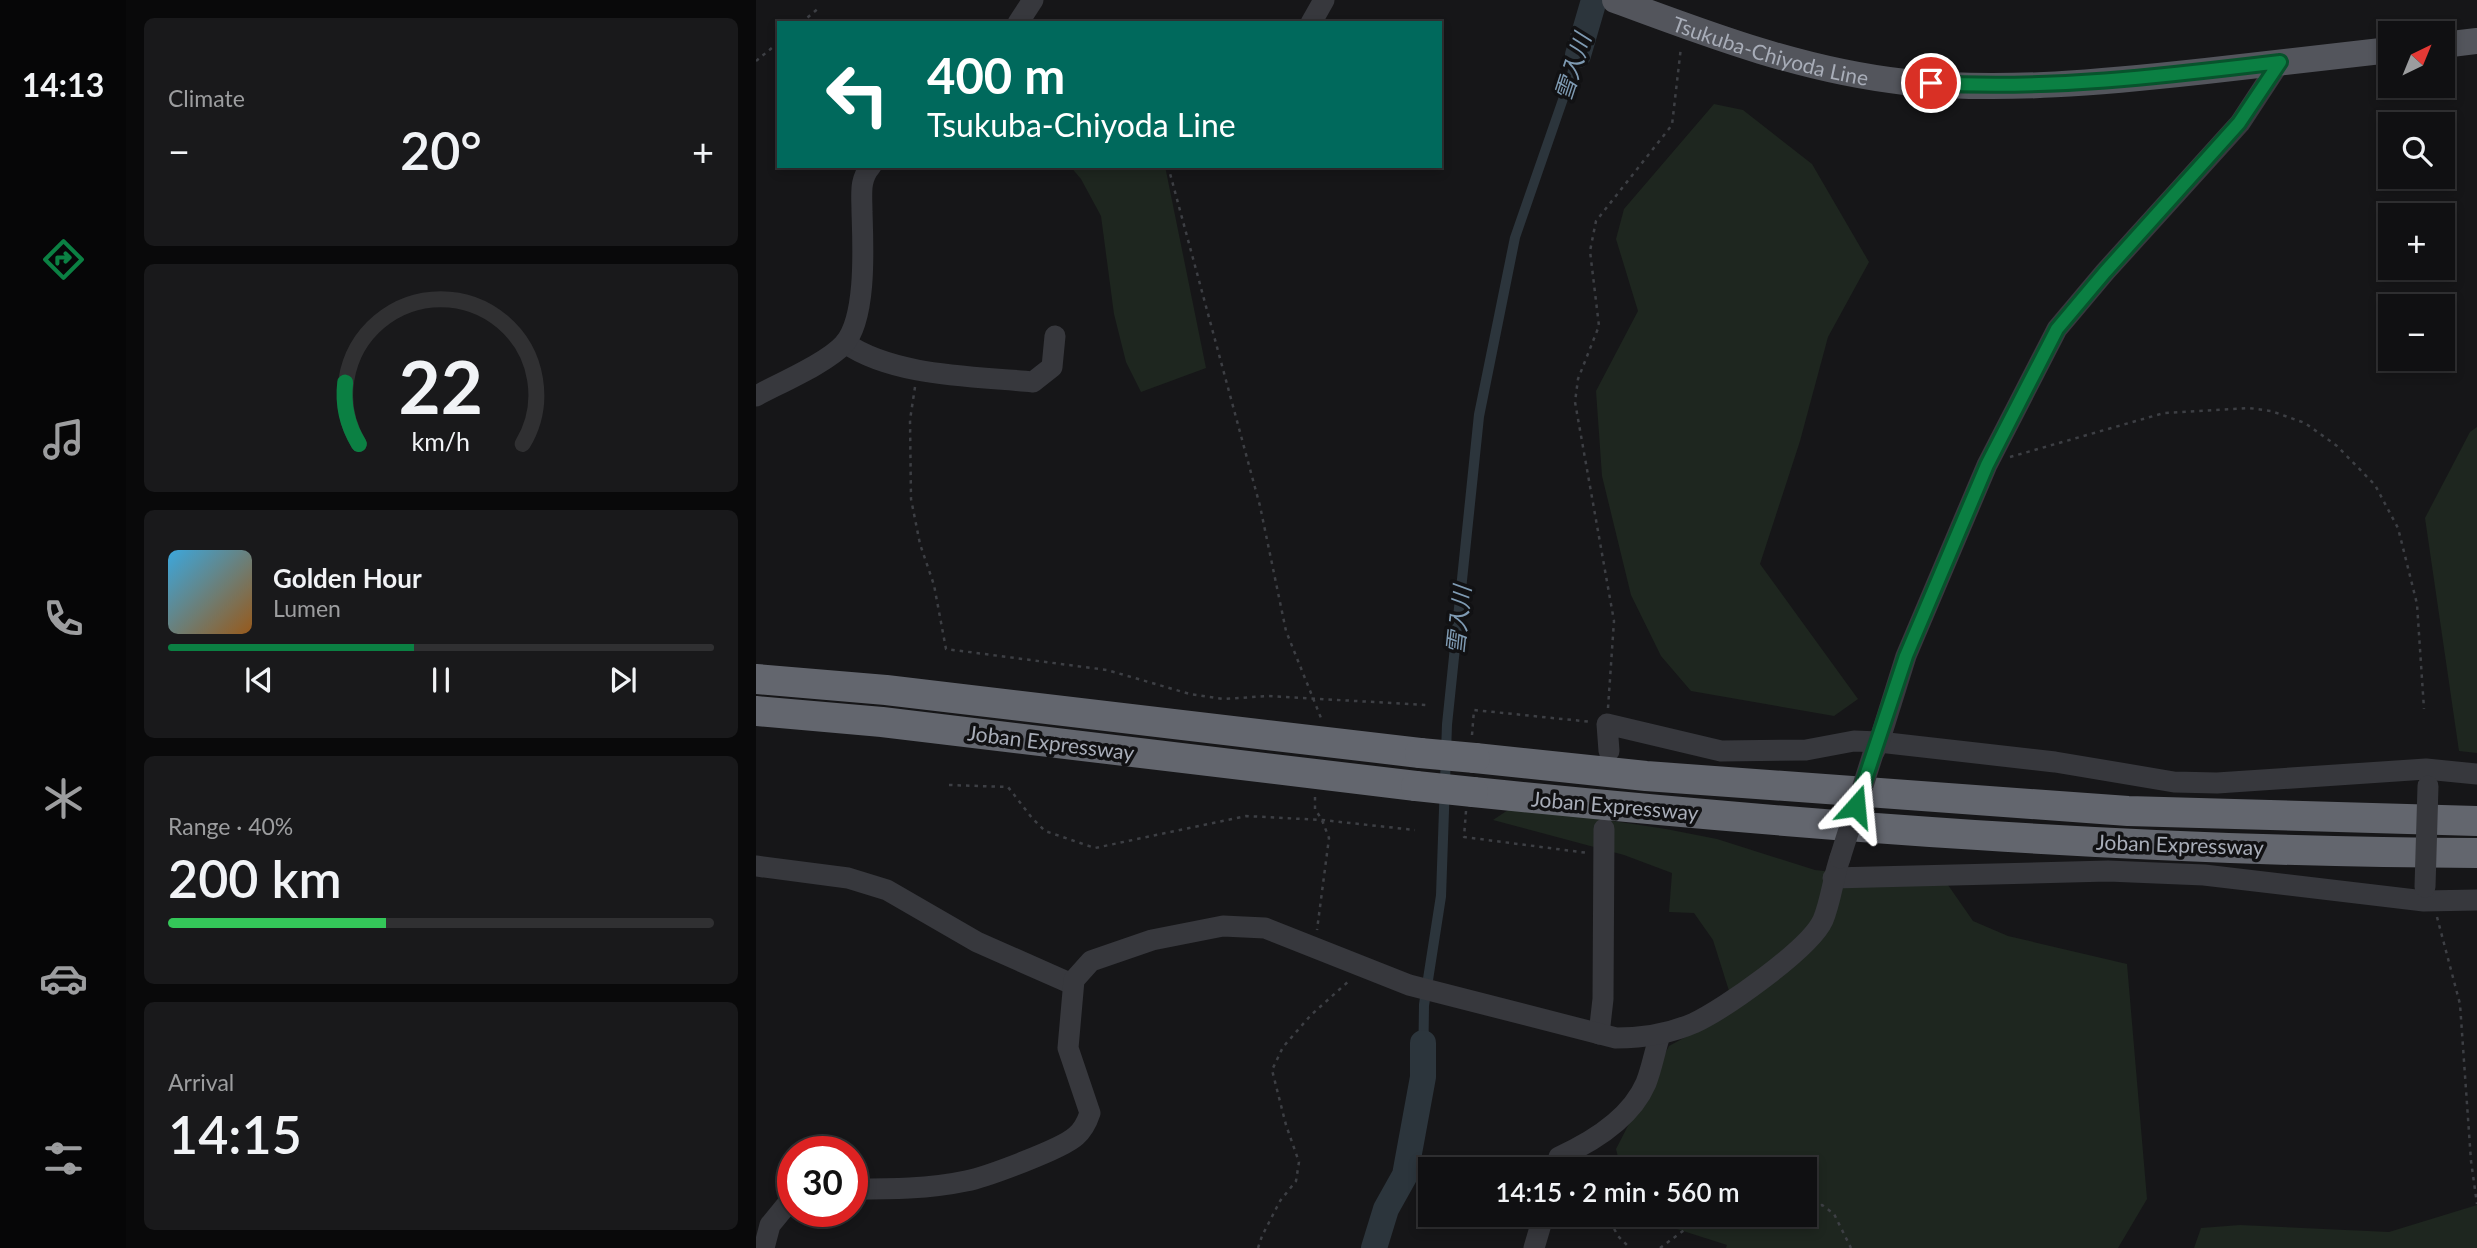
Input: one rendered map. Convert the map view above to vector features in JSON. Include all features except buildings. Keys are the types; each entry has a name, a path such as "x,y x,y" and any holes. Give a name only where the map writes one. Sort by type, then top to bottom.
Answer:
{"highway":[{"name":"Joban Expressway","path":"759,678 1646,776 2128,811 2477,821"},
{"name":"Joban Expressway","path":"756,711 896,723 1416,786 1721,815 2087,841 2477,853"}],"main road":[{"name":"Tsukuba-Chiyoda Line","path":"1615,0 1724,40 1817,67 1905,82 1983,86 2050,85 2122,80 2378,51"},
{"path":"2455,44 2477,41"}],"street":[{"path":"1019,21 1033,0"},
{"path":"1312,21 1324,0"},
{"path":"868,1189 911,1188 967,1181 1061,1147 1076,1136 1087,1123 1090,1113 1069,1048 1072,984 1091,961 1152,940 1223,926 1265,928 1409,985 1616,1038 1660,1035 1694,1023 1779,967 1804,944 1822,922 1836,868 1906,656 1987,465 2057,329 2239,123 2280,62"},
{"path":"756,396 828,357 845,343 854,324 860,299 863,256 862,177 869,168"},
{"path":"845,343 860,353 917,370 1033,382 1052,367 1055,336"},
{"path":"1609,751 1607,724 1721,751 1806,750 1854,741 1876,748 2055,762 2174,782 2427,778 2477,774"},
{"path":"2427,778 2427,896"},
{"path":"1599,1034 1603,999 1604,829"},
{"path":"756,866 848,878 887,890 977,942 1072,984"},
{"path":"1836,868 2108,871 2204,875 2477,900"},
{"path":"1559,1157 1580,1147 1615,1123 1630,1107 1645,1084 1660,1035"},
{"path":"763,1237 777,1216"},
{"path":"1534,1248 1540,1227"}],"path":[{"path":"803,21 820,7"},
{"path":"1607,724 1614,621 1575,402 1578,379 1599,327 1590,251 1596,221 1672,125 1684,26"},
{"path":"756,61 777,44"},
{"path":"1169,168 1260,506 1286,631 1322,721"},
{"path":"917,370 910,420 911,499 920,544 934,585 946,649 1107,670 1190,694 1224,699 1268,696 1426,705"},
{"path":"1987,465 2029,450 2164,413 2249,408 2271,411 2305,423 2337,446 2375,485 2398,528 2417,604 2424,709"},
{"path":"949,785 1008,787 1031,818 1045,831 1095,848 1246,816 1322,820 1415,830"},
{"path":"1315,794 1315,809 1329,838 1315,949"},
{"path":"2427,896 2460,1003 2471,1161 2477,1204"},
{"path":"1258,1248 1280,1201 1296,1181 1299,1162 1272,1070 1283,1047 1311,1015 1363,969"},
{"path":"1817,1206 1822,1205 1834,1214 1851,1248"},
{"path":"1613,1227 1630,1248"},
{"path":"1660,1248 1688,1227"}],"shaded area":[{"path":"1714,104 1743,110 1812,164 1869,262 1828,337 1800,441 1760,564 1858,699 1834,716 1691,691 1661,656 1631,595 1602,476 1596,391 1638,311 1616,239 1624,209"},
{"path":"1072,168 1165,168 1206,368 1141,392 1126,362 1114,314 1101,216 1081,179"},
{"path":"2477,427 2477,753 2459,751 2425,518 2470,432"},
{"path":"1514,806 1717,839 1815,870 1948,885 1973,921 2008,936 2127,964 2147,1199 2118,1248 1726,1248 1727,1245 1671,1227 1817,1227 1817,1157 1618,1157 1616,1149 1669,1046 1735,1010 1713,940 1694,913 1669,912 1672,873 1624,855 1493,820"},
{"path":"2477,1205 2477,1248 2194,1248 2201,1228 2240,1225 2389,1232"}],"water":[{"path":"1582,19 1592,21 1583,56 1520,238 1484,417 1452,725 1446,897 1429,1006 1428,1078 1418,1076 1419,1004 1436,895 1442,724 1474,414 1510,237 1574,53"}],"waterway":[{"name":"雪入川","path":"1578,55 1594,0"},
{"name":"雪入川","path":"1374,1248 1386,1209 1405,1175 1423,1077 1423,1043"}],"route":[{"path":"1856,806 1906,656 1987,465 2057,329 2239,123 2280,62 2122,80 2050,85 1983,86 1931,83"}]}
